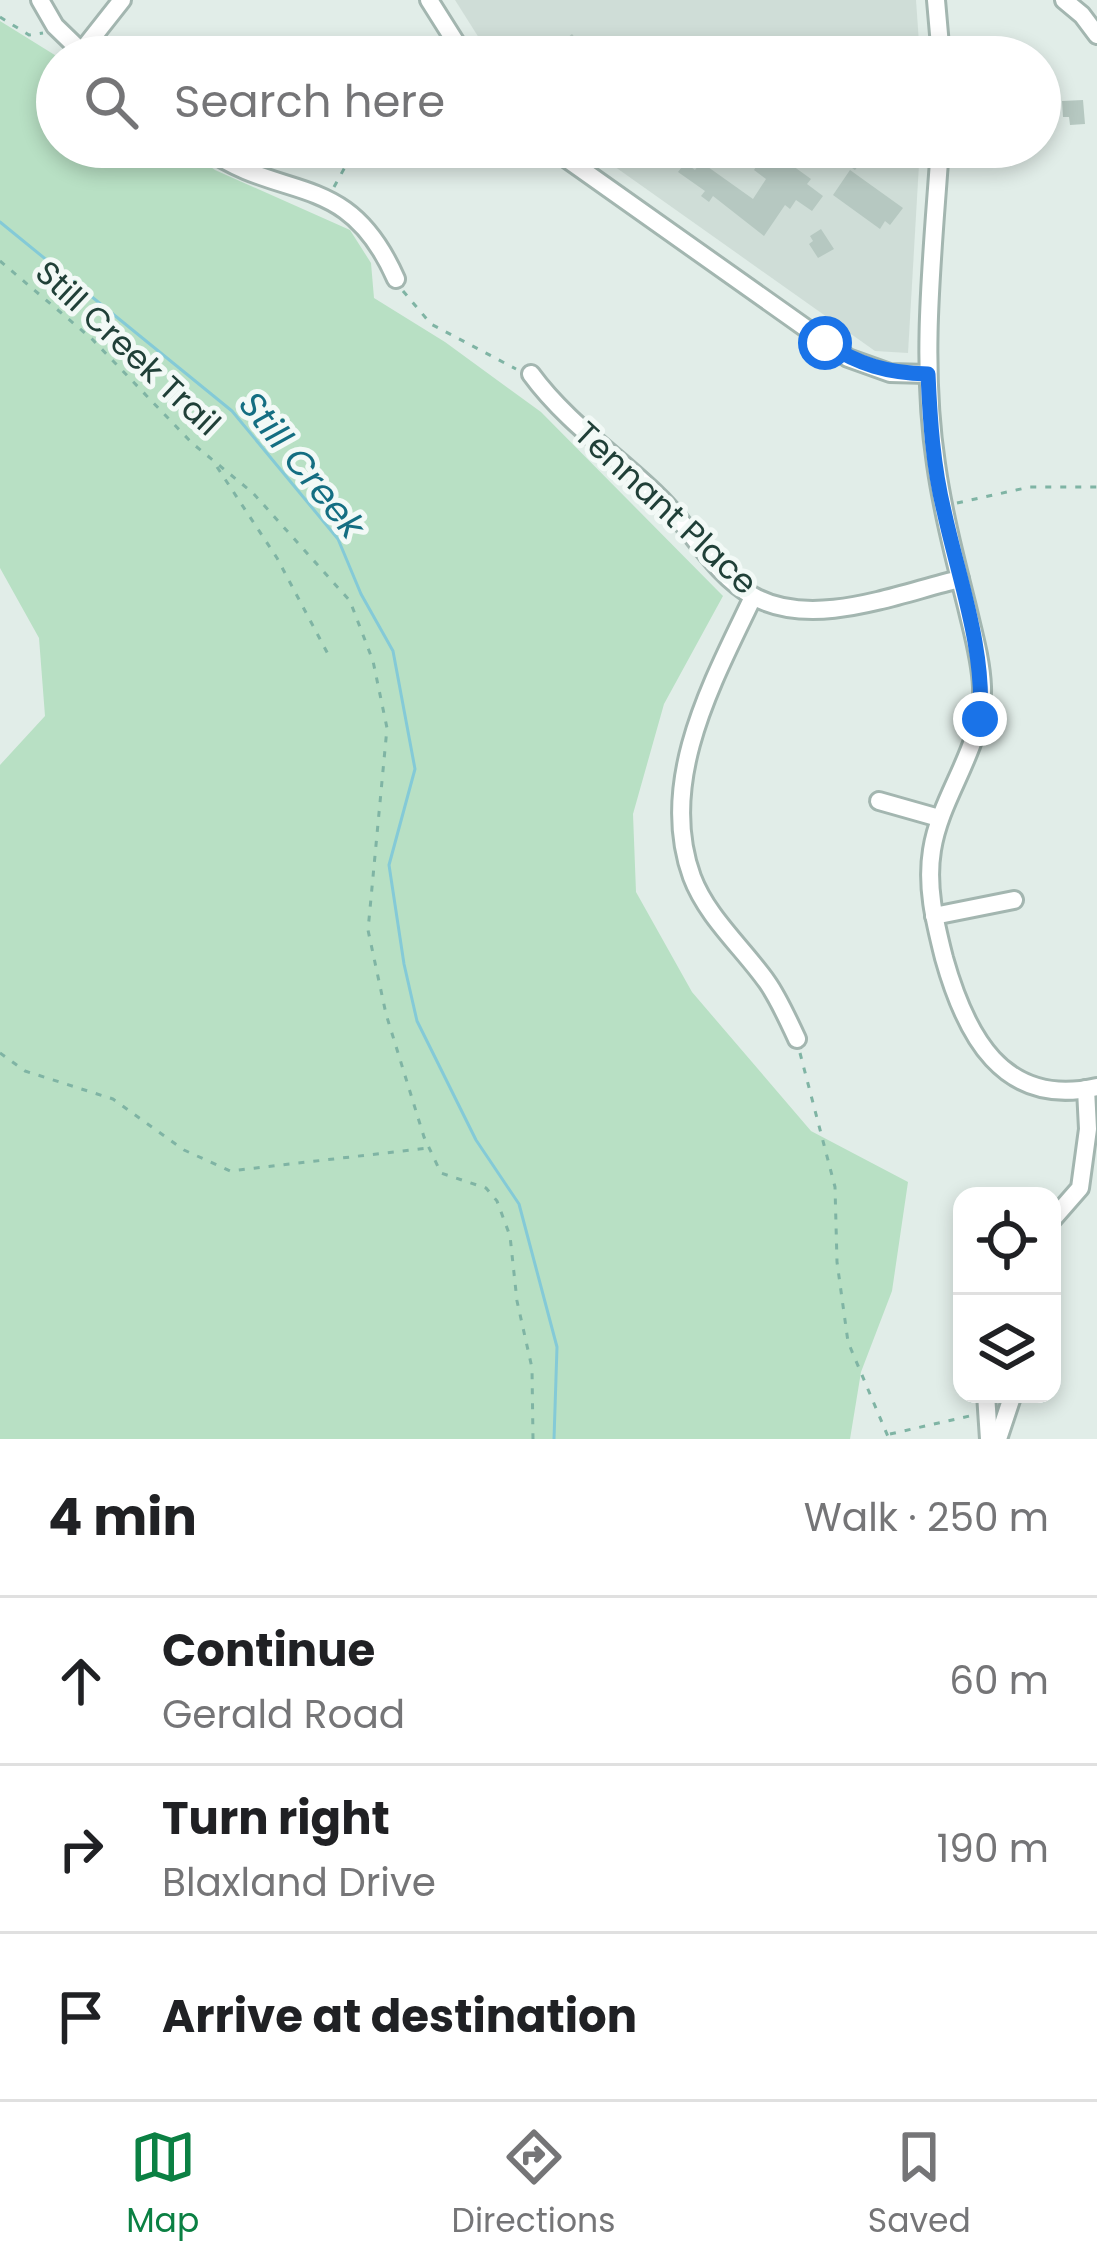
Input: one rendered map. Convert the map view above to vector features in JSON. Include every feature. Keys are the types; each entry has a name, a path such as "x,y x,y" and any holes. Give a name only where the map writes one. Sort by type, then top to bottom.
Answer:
{"street":[{"path":"40,0 65,36"},
{"path":"97,36 122,0"},
{"path":"429,0 452,36"},
{"path":"936,0 939,36"},
{"path":"1064,0 1097,35"},
{"path":"246,168 354,215 375,237 396,279"},
{"path":"580,168 848,358 890,373 928,374"},
{"path":"939,168 928,374 930,427 942,506 982,687 980,719 970,754 940,818 929,880 958,1009 973,1038 991,1060 1019,1079 1050,1088 1091,1088 1080,1188 1061,1210"},
{"name":"Tennant Place","path":"532,374 551,401 665,502 723,571 753,597 814,610 960,578"},
{"path":"753,597 695,721 681,813 692,878 729,938 769,984 797,1039"},
{"path":"879,801 940,818"},
{"path":"934,916 1014,900"},
{"path":"987,1403 989,1439"},
{"path":"998,1439 1010,1403"}],"path":[{"path":"0,17 29,35 55,26"},
{"path":"328,200 345,168"},
{"name":"Still Creek Trail","path":"0,261 92,339 213,461 253,493 350,601 373,661 387,728 368,929 386,1014 430,1148"},
{"path":"396,279 410,304 431,324 532,374"},
{"path":"213,461 277,559 329,656"},
{"path":"942,506 1030,487 1097,487"},
{"path":"797,1039 835,1187 837,1262 848,1342 889,1437 987,1403"},
{"path":"0,1053 25,1071 112,1099 184,1150 230,1171 430,1148 441,1173 486,1187 510,1236 517,1301 532,1368 533,1439"}],"shaded area":[{"path":"455,0 916,0 919,36 478,36"},
{"path":"617,168 919,168 908,353 875,351"}],"green space":[{"path":"0,21 36,43 36,168 212,168 350,230 371,263 374,298 445,342 541,412 723,596 664,704 633,814 636,892 692,992 811,1131 908,1182 892,1291 861,1372 850,1439 0,1439 0,765 45,716 39,638 0,568"}],"building":[{"path":"1083,100 1085,124 1070,125 1069,117 1063,117 1062,101"},
{"path":"709,168 753,199 766,179 754,170 796,168 823,196 812,211 796,200 790,209 785,205 764,236 713,196 709,202 701,196 705,191 678,172"},
{"path":"850,170 903,208 890,225 885,221 880,229 833,195"},
{"path":"821,229 834,249 818,258 809,244 810,236"}],"waterway":[{"name":"Still Creek","path":"0,222 232,411 338,539 393,651 415,769 389,865 404,964 417,1021 476,1140 519,1204 557,1347 554,1439"}],"route":[{"path":"825,343 869,368 928,374 930,427 942,506 977,652 980,719"}]}
